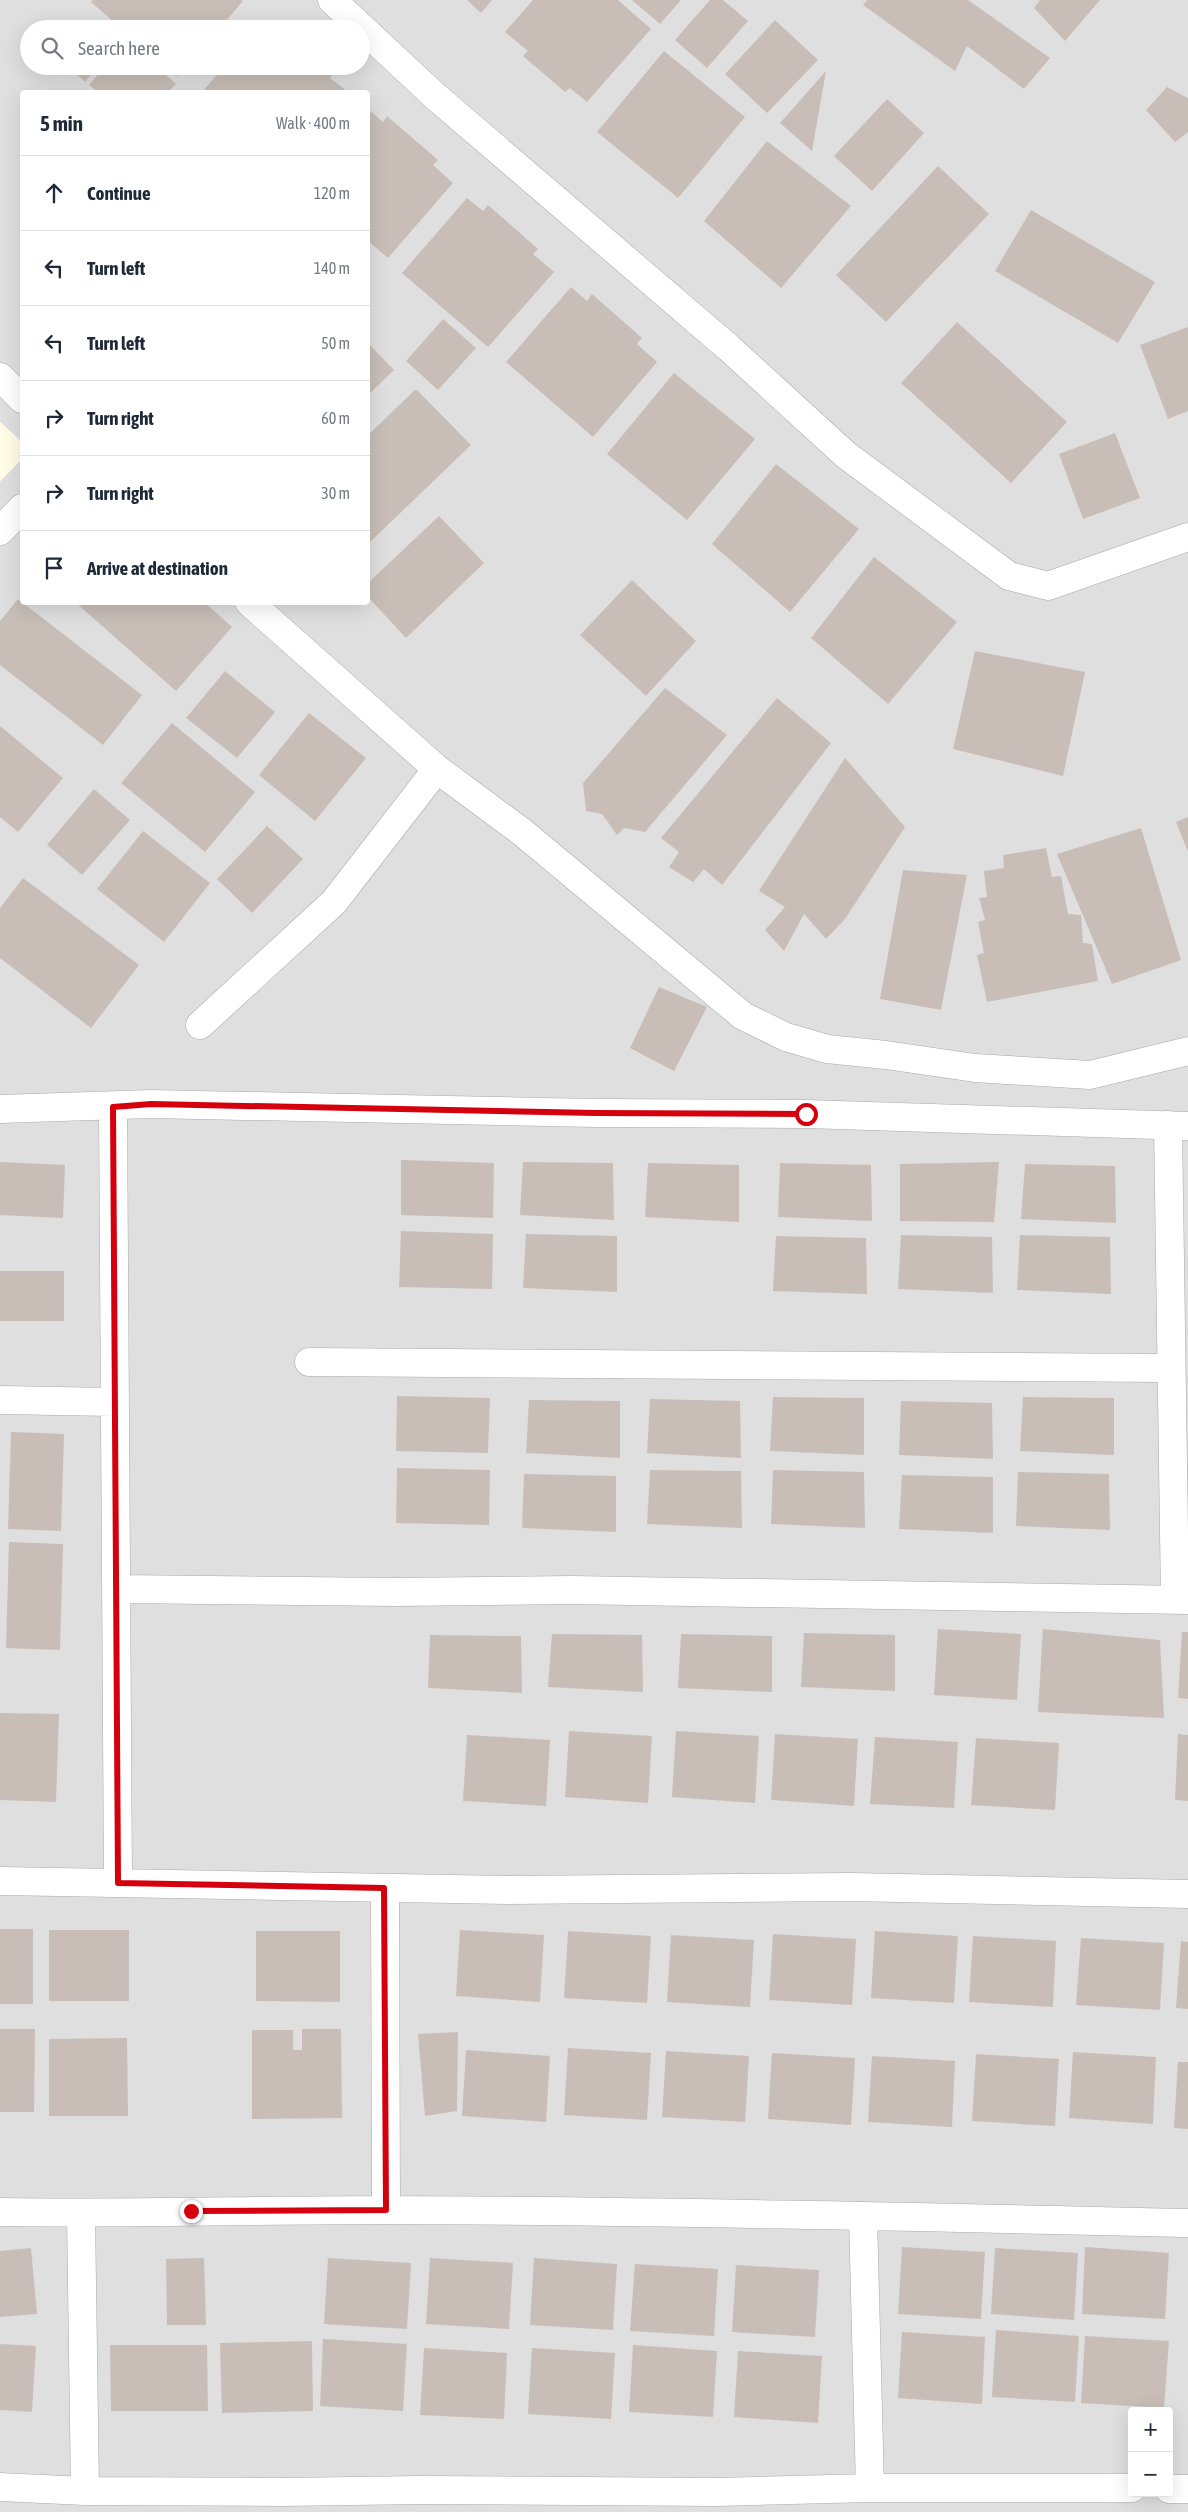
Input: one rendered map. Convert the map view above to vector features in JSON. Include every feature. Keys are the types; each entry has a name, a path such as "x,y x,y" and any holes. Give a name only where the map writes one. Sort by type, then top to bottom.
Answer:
{"street":[{"path":"332,0 354,20"},
{"path":"370,35 436,96 721,342 846,455 1009,576 1048,586 1188,538"},
{"path":"0,377 20,396"},
{"path":"0,531 20,510"},
{"path":"252,605 437,769 522,832 743,1016 786,1037 826,1049 886,1054 975,1068 1090,1075 1188,1051"},
{"path":"200,1025 334,902 437,769"},
{"path":"0,1110 151,1104 585,1113 806,1114 1178,1126 1170,1368 1181,1599 571,1590 395,1592 117,1589"},
{"path":"113,1107 113,1402 117,1589 118,1883"},
{"path":"309,1362 1170,1368"},
{"path":"0,1400 113,1402"},
{"path":"0,1881 508,1890 851,1887 1188,1894"},
{"path":"384,1888 386,2210"},
{"path":"0,2212 81,2214 386,2210 863,2216 1188,2223"},
{"path":"81,2214 85,2491"},
{"path":"863,2216 870,2488"},
{"path":"0,2487 85,2491 283,2492 422,2490 717,2492 870,2488 1128,2488"},
{"path":"1173,2489 1188,2489"}],"shaded area":[{"path":"0,0 1188,0 1188,2512 0,2512 0,482 20,461 20,605 370,605 370,90 20,90 20,440 0,422"},
{"path":"0,422 20,440 20,461 0,481"}],"building":[{"path":"93,0 243,1 227,20 112,20 91,2"},
{"path":"467,0 492,0 481,13"},
{"path":"533,0 618,0 651,29 587,102 570,88 565,92 523,56 528,51 505,32"},
{"path":"632,0 681,0 660,24"},
{"path":"710,0 723,0 748,21 707,68 675,40"},
{"path":"867,0 968,0 1050,58 1024,89 967,46 955,71 863,5"},
{"path":"1040,0 1100,0 1065,41 1034,8"},
{"path":"775,20 818,60 767,113 725,74"},
{"path":"664,51 745,117 678,198 597,132"},
{"path":"826,71 812,151 780,123"},
{"path":"77,75 91,75 85,82"},
{"path":"97,75 166,75 176,84 170,90 95,90 89,85"},
{"path":"217,75 332,75 330,78 345,90 204,90"},
{"path":"1167,87 1188,98 1188,132 1175,142 1146,110"},
{"path":"887,99 924,133 872,191 834,156"},
{"path":"370,111 383,122 387,116 438,160 433,165 453,183 388,258 370,243"},
{"path":"767,141 851,206 781,288 704,221"},
{"path":"938,166 989,214 886,322 836,275"},
{"path":"467,198 483,211 488,205 538,249 533,254 554,272 488,347 402,273"},
{"path":"1031,210 1155,282 1118,343 995,271"},
{"path":"571,287 587,301 592,294 642,338 637,344 657,362 593,437 506,362"},
{"path":"443,319 476,348 438,390 406,361"},
{"path":"957,322 1067,422 1011,483 901,383"},
{"path":"1188,327 1188,411 1168,419 1140,345"},
{"path":"370,345 394,370 370,393"},
{"path":"674,373 755,439 687,520 607,454"},
{"path":"416,389 471,445 370,542 370,433"},
{"path":"1115,433 1140,498 1083,519 1059,454"},
{"path":"776,464 859,529 790,612 712,544"},
{"path":"439,516 484,563 406,638 370,599 370,581"},
{"path":"874,557 957,622 888,704 811,638"},
{"path":"632,580 696,641 646,696 580,635"},
{"path":"18,599 20,605 26,605 142,695 103,745 0,665 0,621"},
{"path":"78,605 207,605 232,627 176,691"},
{"path":"975,651 1085,672 1063,776 953,749"},
{"path":"225,671 275,712 237,758 186,718"},
{"path":"665,688 727,735 645,832 624,828 617,835 602,814 586,811 583,783"},
{"path":"777,698 831,743 722,885 704,869 693,882 669,867 679,852 661,838"},
{"path":"309,713 366,758 315,821 259,775"},
{"path":"172,723 255,792 205,852 121,783"},
{"path":"0,726 63,778 18,832 0,817"},
{"path":"845,758 905,827 845,919 826,939 804,914 784,951 765,930 785,907 759,891"},
{"path":"94,789 130,820 82,875 47,845"},
{"path":"1188,817 1188,852 1176,822"},
{"path":"267,826 303,859 252,913 217,879"},
{"path":"1141,828 1181,960 1112,984 1057,854"},
{"path":"143,831 210,883 164,942 97,889"},
{"path":"1046,848 1052,877 1061,876 1068,914 1081,915 1083,943 1092,944 1098,981 987,1002 977,955 984,953 978,922 985,920 979,898 987,897 984,871 1004,868 1003,855"},
{"path":"903,870 967,875 941,1010 880,999"},
{"path":"23,878 139,965 91,1028 0,958 0,908"},
{"path":"659,987 707,1007 674,1071 630,1048"},
{"path":"401,1160 494,1163 493,1218 401,1215"},
{"path":"0,1162 65,1165 63,1218 0,1215"},
{"path":"523,1162 613,1163 614,1220 520,1215"},
{"path":"999,1162 994,1222 900,1221 900,1164"},
{"path":"648,1163 739,1165 739,1222 645,1217"},
{"path":"780,1163 871,1165 872,1221 778,1217"},
{"path":"1025,1164 1115,1166 1116,1223 1021,1219"},
{"path":"401,1231 493,1234 492,1289 399,1287"},
{"path":"526,1234 617,1236 617,1292 523,1288"},
{"path":"901,1235 992,1237 993,1293 898,1289"},
{"path":"1020,1235 1110,1237 1111,1294 1017,1290"},
{"path":"776,1236 866,1238 867,1294 773,1291"},
{"path":"0,1271 64,1271 64,1321 0,1321"},
{"path":"397,1396 490,1398 488,1453 396,1451"},
{"path":"773,1397 864,1398 864,1455 770,1451"},
{"path":"1023,1397 1114,1398 1114,1455 1020,1451"},
{"path":"650,1399 740,1401 741,1458 647,1453"},
{"path":"529,1400 620,1401 620,1458 526,1453"},
{"path":"901,1401 992,1403 993,1459 899,1455"},
{"path":"11,1432 64,1434 61,1531 8,1529"},
{"path":"397,1468 490,1470 489,1525 396,1523"},
{"path":"650,1470 741,1471 742,1528 647,1524"},
{"path":"773,1470 864,1472 865,1528 771,1524"},
{"path":"1018,1472 1109,1474 1110,1530 1016,1526"},
{"path":"524,1474 616,1476 616,1532 522,1528"},
{"path":"902,1475 993,1477 993,1533 899,1529"},
{"path":"9,1542 63,1544 60,1650 6,1648"},
{"path":"938,1629 1021,1634 1017,1700 934,1695"},
{"path":"1043,1629 1160,1640 1164,1718 1038,1712"},
{"path":"1182,1632 1188,1632 1188,1699 1178,1698"},
{"path":"804,1633 895,1635 895,1691 801,1687"},
{"path":"552,1634 642,1635 643,1692 548,1687"},
{"path":"681,1634 772,1636 772,1692 678,1688"},
{"path":"430,1635 521,1636 522,1693 428,1688"},
{"path":"0,1713 59,1714 56,1802 0,1800"},
{"path":"569,1731 652,1736 648,1803 565,1797"},
{"path":"676,1731 759,1736 755,1803 672,1797"},
{"path":"775,1734 858,1739 854,1806 771,1800"},
{"path":"1178,1734 1188,1735 1188,1801 1175,1800"},
{"path":"467,1735 550,1740 546,1806 463,1801"},
{"path":"875,1737 958,1742 954,1808 870,1804"},
{"path":"976,1738 1059,1743 1055,1810 971,1805"},
{"path":"0,1929 33,1929 33,2004 0,2004"},
{"path":"49,1930 129,1930 129,2001 49,2001"},
{"path":"460,1930 544,1935 540,2002 456,1996"},
{"path":"256,1931 340,1931 340,2002 256,2001"},
{"path":"568,1931 651,1936 647,2003 564,1998"},
{"path":"875,1931 958,1936 954,2003 871,1998"},
{"path":"773,1934 856,1939 852,2005 769,2000"},
{"path":"671,1935 754,1940 750,2007 667,2002"},
{"path":"973,1936 1056,1941 1053,2007 969,2002"},
{"path":"1081,1938 1164,1943 1160,2010 1076,2005"},
{"path":"1181,1941 1188,1942 1188,2009 1176,2008"},
{"path":"0,2029 35,2029 34,2112 0,2112"},
{"path":"302,2029 341,2029 342,2118 252,2119 252,2030 293,2030 293,2050 302,2050"},
{"path":"458,2032 457,2111 425,2116 418,2034"},
{"path":"127,2038 128,2116 49,2116 49,2039"},
{"path":"568,2048 651,2053 647,2120 564,2115"},
{"path":"466,2050 550,2056 546,2122 462,2116"},
{"path":"666,2051 749,2056 745,2122 662,2117"},
{"path":"1073,2052 1156,2057 1153,2124 1069,2118"},
{"path":"772,2053 855,2058 851,2125 768,2119"},
{"path":"976,2054 1059,2059 1055,2126 972,2121"},
{"path":"872,2056 955,2061 952,2127 868,2122"},
{"path":"1178,2062 1188,2062 1188,2129 1174,2128"},
{"path":"902,2247 985,2252 981,2319 898,2314"},
{"path":"1085,2247 1169,2253 1165,2319 1082,2314"},
{"path":"31,2248 37,2314 0,2317 0,2251"},
{"path":"995,2248 1078,2253 1074,2320 991,2314"},
{"path":"204,2258 206,2325 167,2325 166,2259"},
{"path":"328,2258 411,2263 407,2329 324,2324"},
{"path":"430,2258 513,2263 509,2329 426,2324"},
{"path":"534,2258 617,2264 613,2330 530,2325"},
{"path":"635,2264 718,2269 714,2336 630,2331"},
{"path":"736,2265 819,2270 815,2337 732,2332"},
{"path":"996,2330 1079,2336 1075,2402 992,2397"},
{"path":"902,2332 985,2337 982,2404 898,2398"},
{"path":"1085,2336 1169,2341 1164,2407 1081,2403"},
{"path":"323,2339 407,2344 403,2411 320,2406"},
{"path":"312,2341 313,2411 222,2413 220,2343"},
{"path":"0,2344 36,2346 32,2412 0,2410"},
{"path":"110,2345 207,2345 208,2411 111,2411"},
{"path":"633,2345 717,2351 713,2417 629,2412"},
{"path":"424,2348 507,2353 504,2419 420,2415"},
{"path":"532,2348 615,2353 611,2419 528,2414"},
{"path":"738,2351 822,2356 818,2423 734,2417"}],"route":[{"path":"191,2211 386,2210 384,1888 118,1883 117,1589 113,1402 113,1107 151,1104 595,1113 806,1114"}]}
